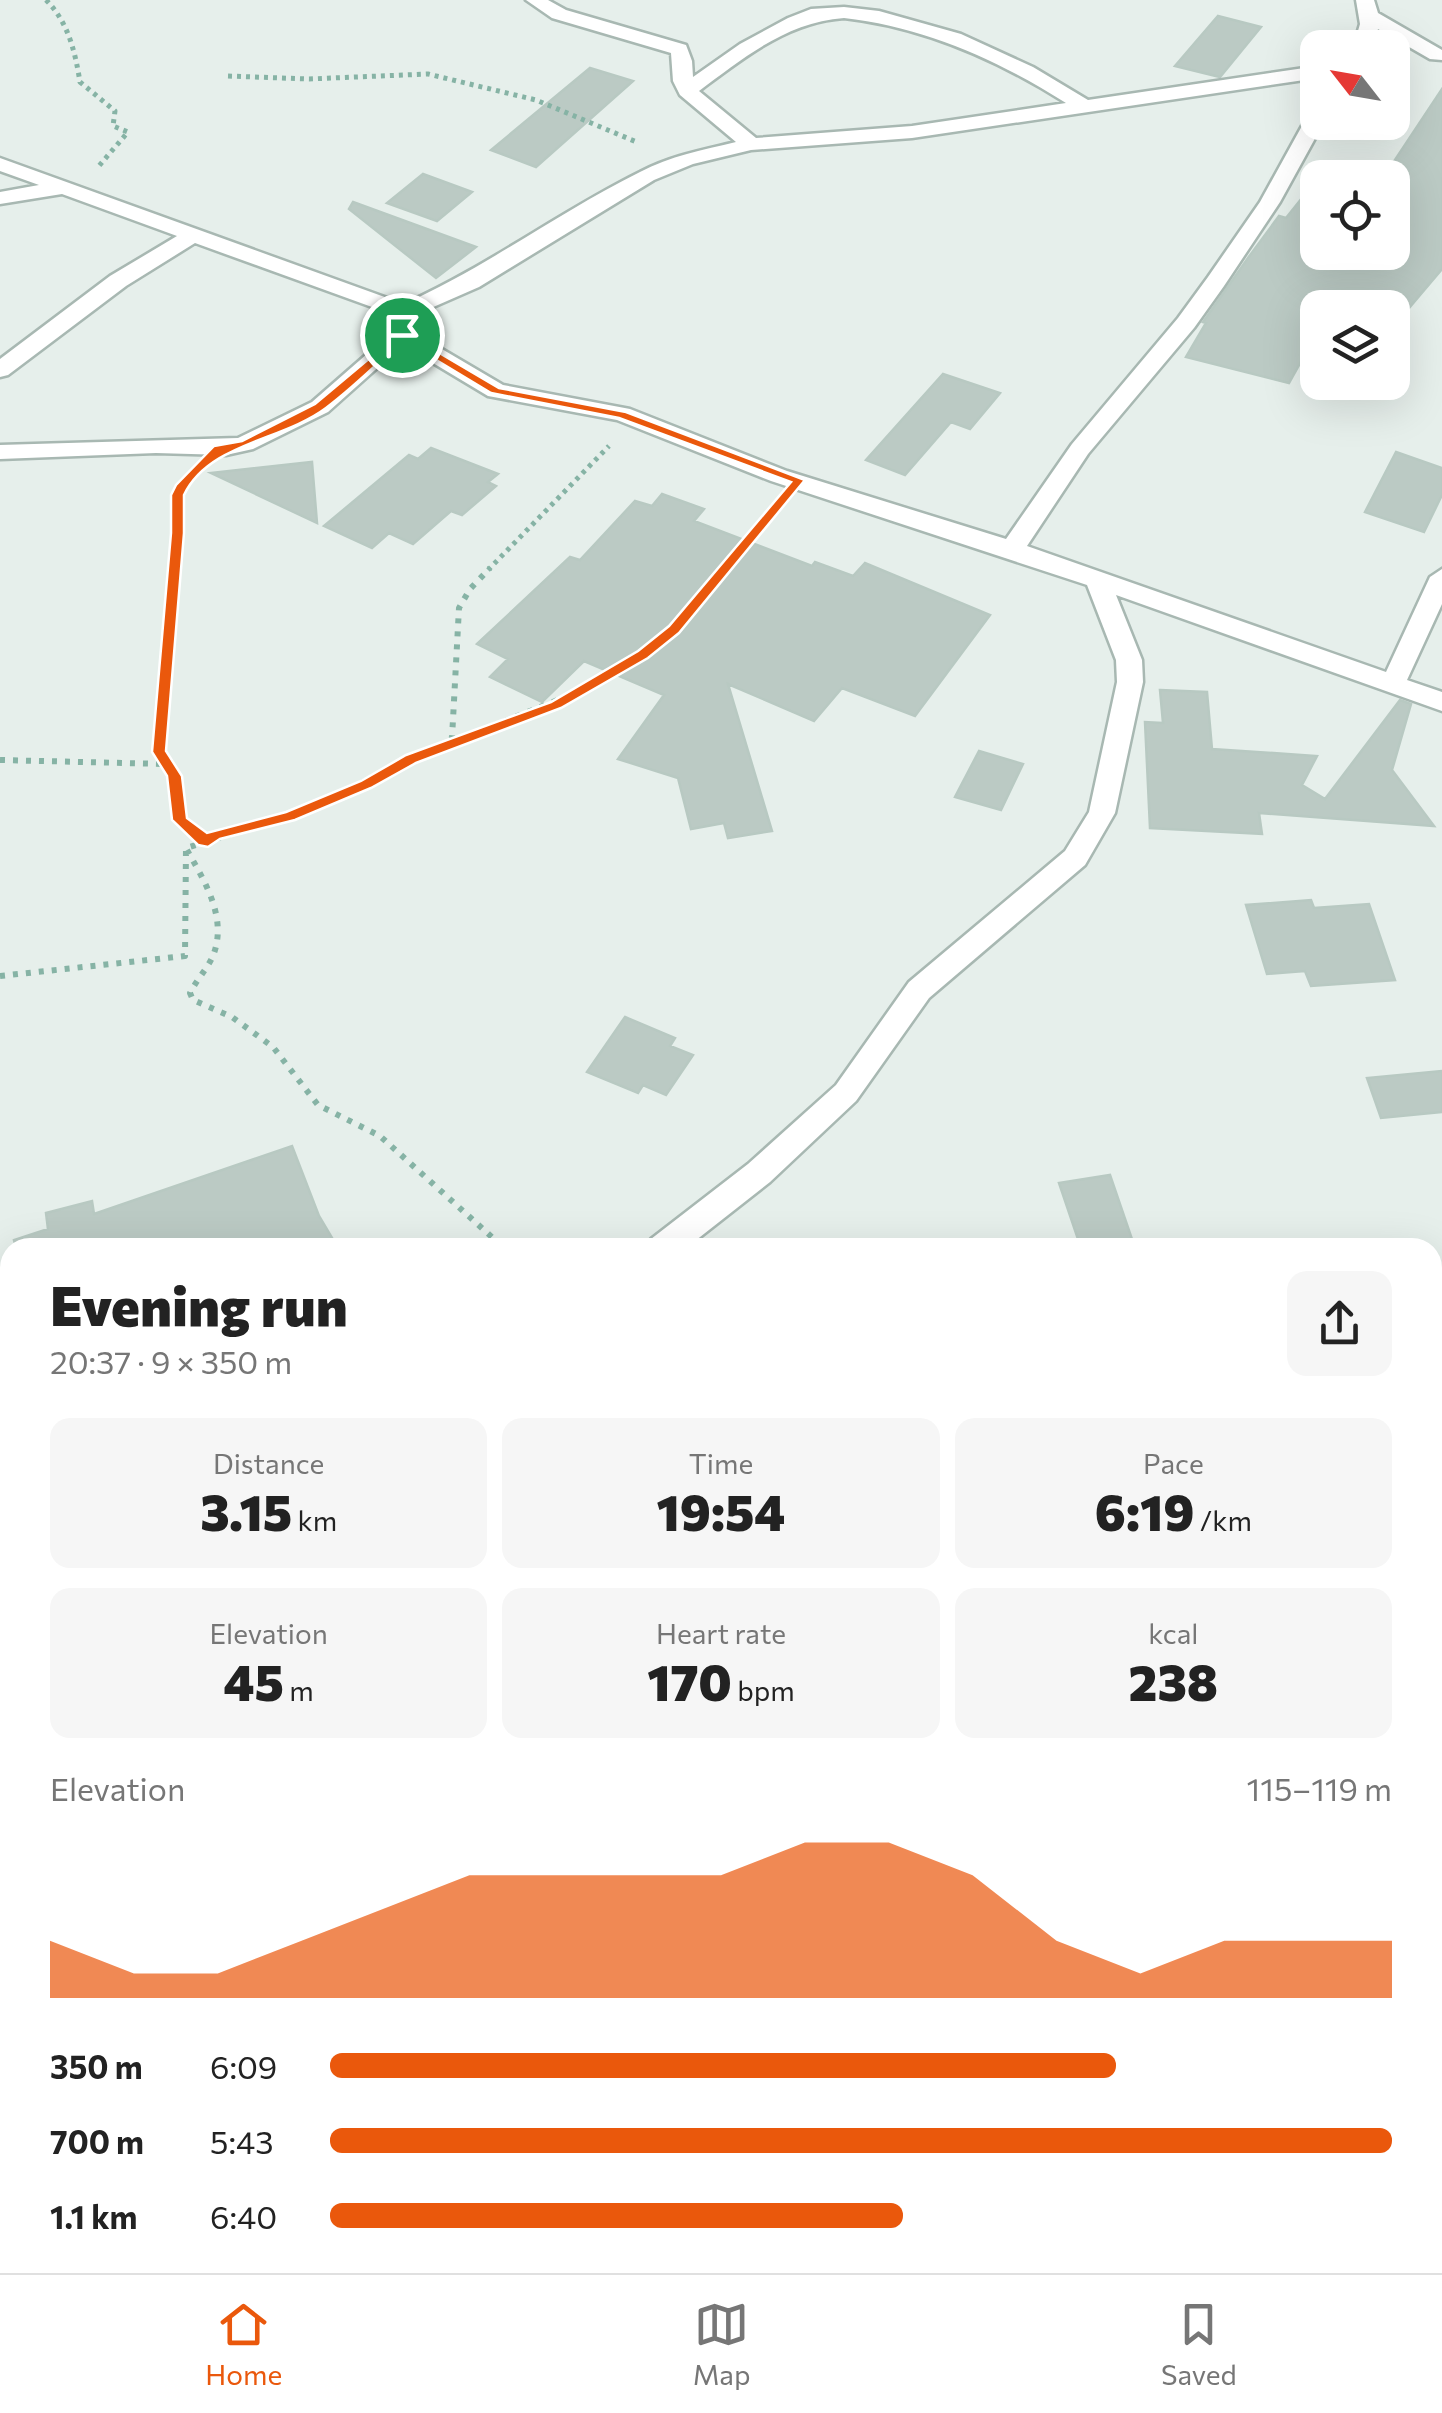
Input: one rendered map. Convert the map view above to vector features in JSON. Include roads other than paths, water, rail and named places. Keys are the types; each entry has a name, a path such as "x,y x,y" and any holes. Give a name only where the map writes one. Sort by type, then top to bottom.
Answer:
{"street":[{"path":"535,0 560,14 679,49 686,66 682,78 687,90 751,144"},
{"path":"687,90 759,40 810,16 852,8 927,25 983,47 1085,107"},
{"path":"1368,8 1439,55"},
{"path":"1410,56 1439,55"},
{"path":"0,452 156,446 219,448 245,444 320,407 404,323 647,176 686,160 751,144 912,132 1300,75"},
{"path":"1012,549 1080,448 1186,323 1270,202 1304,140"},
{"path":"0,164 196,233 404,323 496,391 634,419 799,480 1012,549 1442,702"},
{"path":"0,198 69,189"},
{"path":"0,370 118,281 196,233"},
{"path":"1393,684 1442,577"},
{"path":"676,1238 759,1173 846,1093 919,990 1075,858 1102,814 1130,682 1129,660 1097,580"}]}
